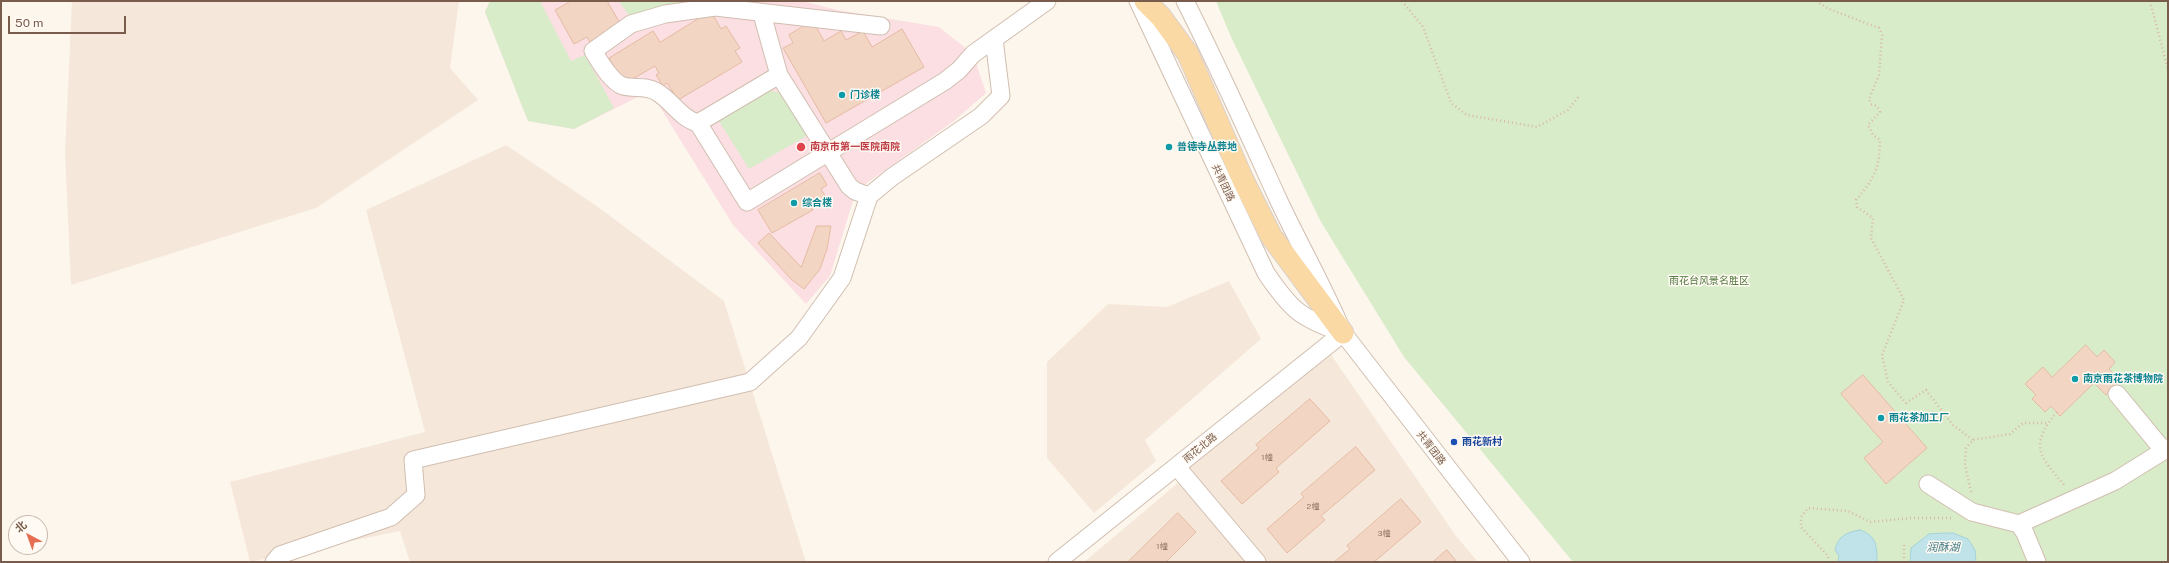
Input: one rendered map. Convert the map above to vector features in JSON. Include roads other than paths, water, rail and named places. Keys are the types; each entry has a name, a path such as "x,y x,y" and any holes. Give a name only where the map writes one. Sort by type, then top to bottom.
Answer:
{"main road":[{"path":"1145,1 1166,23 1188,54 1243,180 1271,236 1343,333"}],"street":[{"path":"881,26 762,14 715,7 665,14 631,24 593,52 611,76 623,86 642,86 657,92 689,120 698,123 747,202 945,81 959,70 973,54 1047,1"},
{"name":"共青团路","path":"1138,1 1266,273 1280,294 1295,311 1314,323 1343,333"},
{"name":"共青团路","path":"1185,1 1214,59 1279,201 1327,295 1343,333 1521,562"},
{"path":"762,14 778,75 850,186 856,191 870,196"},
{"path":"274,562 280,555 391,517 416,495 413,460 750,382 799,338 842,278 870,196 892,176 981,116 1001,96 994,39"},
{"path":"698,123 778,75"},
{"name":"雨花北路","path":"1057,562 1343,333"},
{"path":"1928,484 1972,512 2019,524 2115,481 2166,449 2117,394"},
{"path":"1177,467 1257,562"},
{"path":"2019,524 2025,533 2037,562"}],"water":[{"path":"1860,530 1870,535 1875,542 1877,562 1838,562 1839,556 1835,550 1838,541 1851,532"},
{"name":"润酥湖","path":"1953,533 1968,539 1975,550 1976,562 1910,562 1911,548 1929,534"}],"place":[{"name":"门诊楼","path":"842,95"},
{"name":"南京市第一医院南院","path":"801,147"},
{"name":"普德寺丛葬地","path":"1169,147"},
{"name":"综合楼","path":"794,203"},
{"name":"南京雨花茶博物院","path":"2075,379"},
{"name":"雨花茶加工厂","path":"1881,418"},
{"name":"雨花新村","path":"1454,442"}],"park label":[{"name":"雨花台风景名胜区","path":"1709,281"}]}
